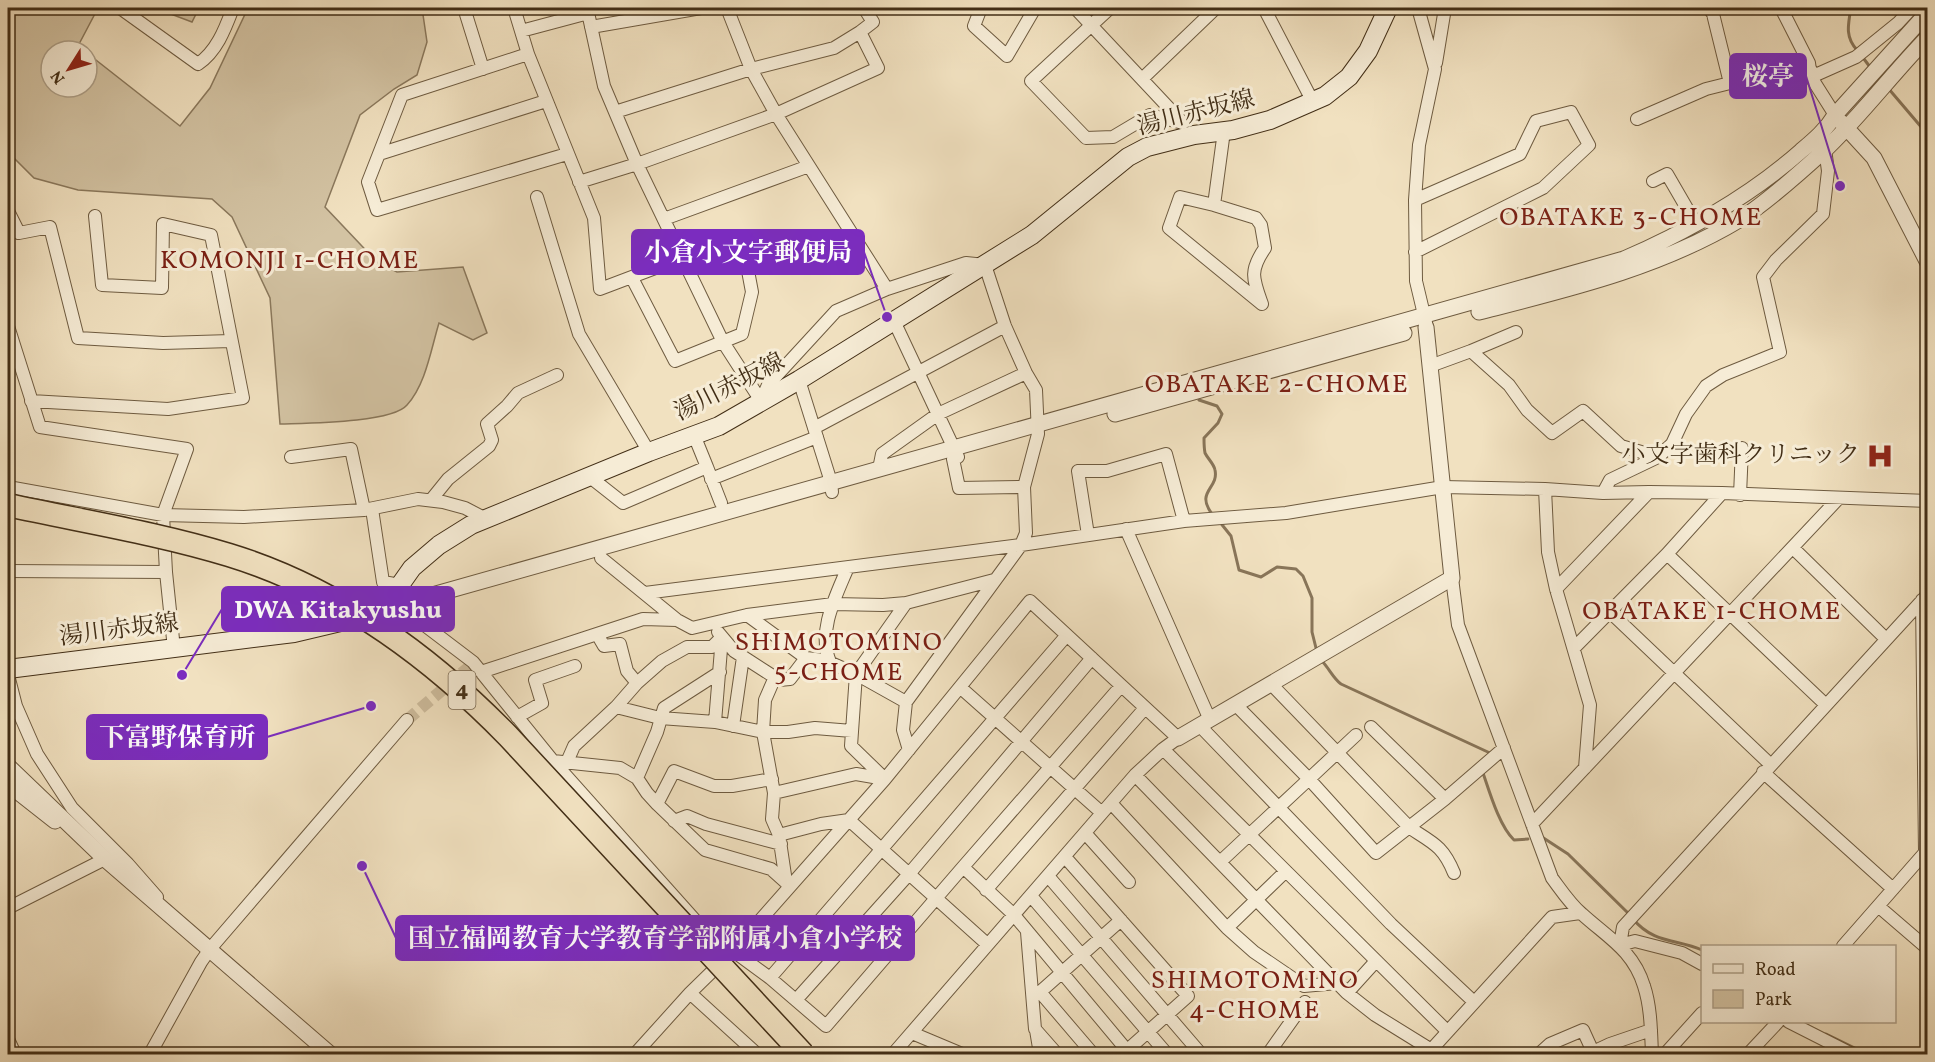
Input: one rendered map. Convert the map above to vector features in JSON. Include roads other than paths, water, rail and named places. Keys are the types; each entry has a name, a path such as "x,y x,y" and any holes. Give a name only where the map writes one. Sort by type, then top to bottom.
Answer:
{"highway":[{"name":"4","path":"8,505 175,541 231,556 282,576 328,598 407,645 474,700 803,1054"},
{"name":"4","path":"8,518 228,568 278,588 322,610 398,657 434,684 502,750 785,1054"}],"main road":[{"name":"湯川赤坂線","path":"400,585 412,568 439,545 471,525 649,452 719,426 799,380 1032,235 1128,158 1147,147 1188,129 1224,131 1270,120 1324,96 1349,77 1368,51 1388,8"},
{"path":"400,585 408,606"},
{"name":"湯川赤坂線","path":"8,669 294,633 408,606"}],"street":[{"path":"120,8 198,64 214,49 224,32 233,8"},
{"path":"464,8 483,69"},
{"path":"514,8 546,102 594,218 600,289 682,258 742,239 752,292 742,334 675,361 632,278"},
{"path":"591,27 701,8"},
{"path":"727,8 751,69 776,114 887,290"},
{"path":"981,8 974,26 1007,56 1035,8"},
{"path":"1075,8 1188,129"},
{"path":"1110,8 1031,81 1086,138 1113,137 1150,115 1188,129"},
{"path":"1142,79 1216,8"},
{"path":"1264,8 1312,102"},
{"path":"1418,8 1435,69"},
{"path":"1445,8 1419,145 1415,200 1415,252 1416,281 1425,322 1458,625 1552,878 1580,913 1620,945 1634,965 1644,986 1651,1030 1652,1054"},
{"path":"1709,8 1713,14 1730,83"},
{"path":"1781,8 1811,73 1835,115 1874,158 1928,262"},
{"path":"521,31 581,10 591,27 604,86 637,164 723,342 761,401"},
{"path":"615,112 751,69 834,48 873,22 869,10"},
{"path":"1637,119 1706,89 1730,83 1749,85 1811,73 1860,53 1904,10"},
{"path":"408,606 436,594 955,455 1038,429 1425,322 1624,260 1696,224 1782,167 1827,127 1835,115 1928,12"},
{"path":"579,182 637,164 776,114 878,68 860,32"},
{"path":"1425,322 1556,293 1611,277 1664,258 1741,218 1847,128 1927,40"},
{"path":"528,54 402,95 368,182 377,210 567,154"},
{"path":"379,154 546,102"},
{"path":"1415,200 1520,154 1536,120 1571,112 1589,145 1543,188 1415,252"},
{"path":"1214,205 1224,131"},
{"path":"1603,493 1610,480 1659,457 1672,444 1686,414 1706,386 1723,375 1780,352 1763,277 1776,260 1823,214 1828,171 1825,149"},
{"path":"664,219 809,166"},
{"path":"1653,181 1667,174 1696,224"},
{"path":"537,197 579,334 649,452"},
{"path":"1180,197 1214,205 1256,218 1262,225 1265,248 1255,262 1253,279 1263,304 1169,228 1180,197"},
{"path":"8,211 19,233 50,226 78,338 163,343 231,342"},
{"path":"31,402 168,409 243,398 211,235 163,224 162,288 102,285 95,216"},
{"path":"761,401 768,385 836,311 887,290 966,263 985,265 1005,326 1036,390 1038,429 1024,487 1026,533 1021,545 906,702 903,730 909,750"},
{"path":"894,321 955,455 959,488 1024,487"},
{"path":"8,326 40,427 188,449 163,515 174,649"},
{"path":"590,477 624,503 709,473 816,433 1005,326"},
{"path":"1430,366 1516,333"},
{"path":"1471,351 1509,385 1527,410 1552,433 1583,411 1622,446 1659,457"},
{"path":"879,469 882,454 938,414 1026,373"},
{"path":"431,500 448,479 489,446 492,440 487,424 518,393 557,375"},
{"path":"799,380 832,487"},
{"path":"694,435 721,503"},
{"path":"1740,495 1742,448"},
{"path":"291,457 351,449 368,509 383,582 400,585"},
{"path":"1088,535 1078,471 1107,471 1166,454 1184,520"},
{"path":"408,606 441,603 601,558 832,487 879,469 955,455"},
{"path":"8,487 163,515 244,517 368,509 418,499 465,508 486,519"},
{"path":"645,593 1021,545 1184,520 1286,513 1443,487 1545,489 1603,493 1722,493 1928,501"},
{"path":"1545,489 1548,552 1556,590 1590,705 1585,768"},
{"path":"1556,590 1649,492"},
{"path":"1574,648 1667,554 1722,493"},
{"path":"1532,824 1838,498"},
{"path":"1126,529 1205,723 1279,808 1391,924 1473,1001"},
{"path":"1793,548 1886,639"},
{"path":"1667,554 1826,705"},
{"path":"601,558 677,620 692,628 747,615 833,604 906,603 994,580"},
{"path":"830,662 826,654 826,632 833,604 848,567"},
{"path":"8,571 166,572"},
{"path":"893,1054 1135,775 1163,749 1235,704 1452,578"},
{"path":"1620,945 1623,927 1925,597"},
{"path":"1844,945 1927,852 1925,597"},
{"path":"635,1054 690,993 733,951 788,884 885,779 1030,601 1178,738"},
{"path":"885,779 850,746 856,674 906,603"},
{"path":"408,606 423,624 474,667 553,761 702,928 770,978 826,1026 1121,686"},
{"path":"1610,612 1674,672 1767,768 1893,889"},
{"path":"747,615 806,657 830,662 906,702"},
{"path":"474,667 597,634 643,619 677,620"},
{"path":"711,625 734,651 779,680 790,679 806,657"},
{"path":"597,634 604,646 620,644 627,671 637,683"},
{"path":"770,978 1067,635"},
{"path":"715,722 722,638"},
{"path":"567,762 574,746 662,661 687,646 712,647 722,638"},
{"path":"733,726 743,657"},
{"path":"796,1000 909,874 1092,658"},
{"path":"517,717 542,703 535,680 575,666"},
{"path":"638,778 664,708 720,672"},
{"path":"8,675 16,706 37,754 77,815 128,864 178,921"},
{"path":"775,677 765,700 762,732 774,793 772,819 780,840 788,884"},
{"path":"1271,684 1410,828 1435,844 1447,855 1454,873"},
{"path":"961,688 1102,813"},
{"path":"1235,704 1309,779 1376,853 1410,828 1504,748"},
{"path":"616,707 660,718 715,722 762,732 788,732 815,728 852,731"},
{"path":"986,890 1145,708"},
{"path":"150,1054 210,949 407,720"},
{"path":"1371,727 1445,799"},
{"path":"1220,862 1356,735"},
{"path":"1163,749 1447,1031"},
{"path":"553,761 620,768 638,778 657,804 705,850 771,869 788,884"},
{"path":"8,766 105,858 330,1054"},
{"path":"657,804 674,771 714,786 732,786 772,779"},
{"path":"774,793 856,774 885,779"},
{"path":"1135,775 1347,993 1375,1016 1434,1052 1447,1031 1473,1001 1552,917 1580,913"},
{"path":"8,784 105,858"},
{"path":"45,800 56,801 61,791"},
{"path":"1111,803 1227,928 1254,952 1304,986 1337,983"},
{"path":"674,821 687,816 706,825 780,840 821,824 849,820"},
{"path":"849,820 987,944"},
{"path":"1085,833 1129,882"},
{"path":"963,867 1014,915 1126,1053 1188,996 1065,857"},
{"path":"8,908 105,858"},
{"path":"1227,928 1286,871"},
{"path":"1048,876 1201,1054"},
{"path":"1031,896 1167,1054"},
{"path":"1878,906 1928,949"},
{"path":"1093,1054 1040,992 1121,920"},
{"path":"1027,931 1035,1029 1040,1054"},
{"path":"1620,945 1635,941 1682,953 1701,963"},
{"path":"1347,993 1376,961"},
{"path":"690,993 757,1054"},
{"path":"1268,1054 1305,1002"},
{"path":"1665,1054 1701,1014"},
{"path":"1748,1054 1777,1023"},
{"path":"1791,1023 1844,1053"},
{"path":"1035,1029 1057,1054"},
{"path":"1539,1054 1550,1044 1583,1030 1593,1052 1651,1030"},
{"path":"912,1033 962,1054"},
{"path":"8,1039 15,1054"}],"waterway":[{"path":"1851,8 1849,35 1857,50"},
{"path":"1861,55 1870,67"},
{"path":"1888,88 1928,135"},
{"path":"1199,400 1217,406 1222,414 1218,423 1204,438 1205,453 1215,470 1214,482 1206,500 1212,514"},
{"path":"1219,521 1231,536 1239,570 1261,577 1277,567 1296,569 1303,576 1312,598 1312,632 1317,652"},
{"path":"1321,660 1341,684 1490,753"},
{"path":"1482,770 1495,807 1509,834 1514,840 1528,839"},
{"path":"1542,837 1568,854 1629,914"},
{"path":"1633,919 1657,937 1701,950"},
{"path":"1826,1034 1867,1054"}],"tunnel":[{"path":"407,720 469,667"}],"place":[{"name":"桜亭","path":"1840,186"},
{"name":"小倉小文字郵便局","path":"887,317"},
{"name":"小文字歯科クリニック","path":"1880,456"},
{"name":"DWA Kitakyushu","path":"182,675"},
{"name":"下富野保育所","path":"371,706"},
{"name":"国立福岡教育大学教育学部附属小倉小学校","path":"362,866"}],"district":[{"name":"OBATAKE 3-CHOME","path":"1631,218"},
{"name":"KOMONJI 1-CHOME","path":"290,261"},
{"name":"OBATAKE 2-CHOME","path":"1277,385"},
{"name":"OBATAKE 1-CHOME","path":"1712,612"},
{"name":"SHIMOTOMINO 5-CHOME","path":"839,658"},
{"name":"SHIMOTOMINO 4-CHOME","path":"1255,996"}]}
